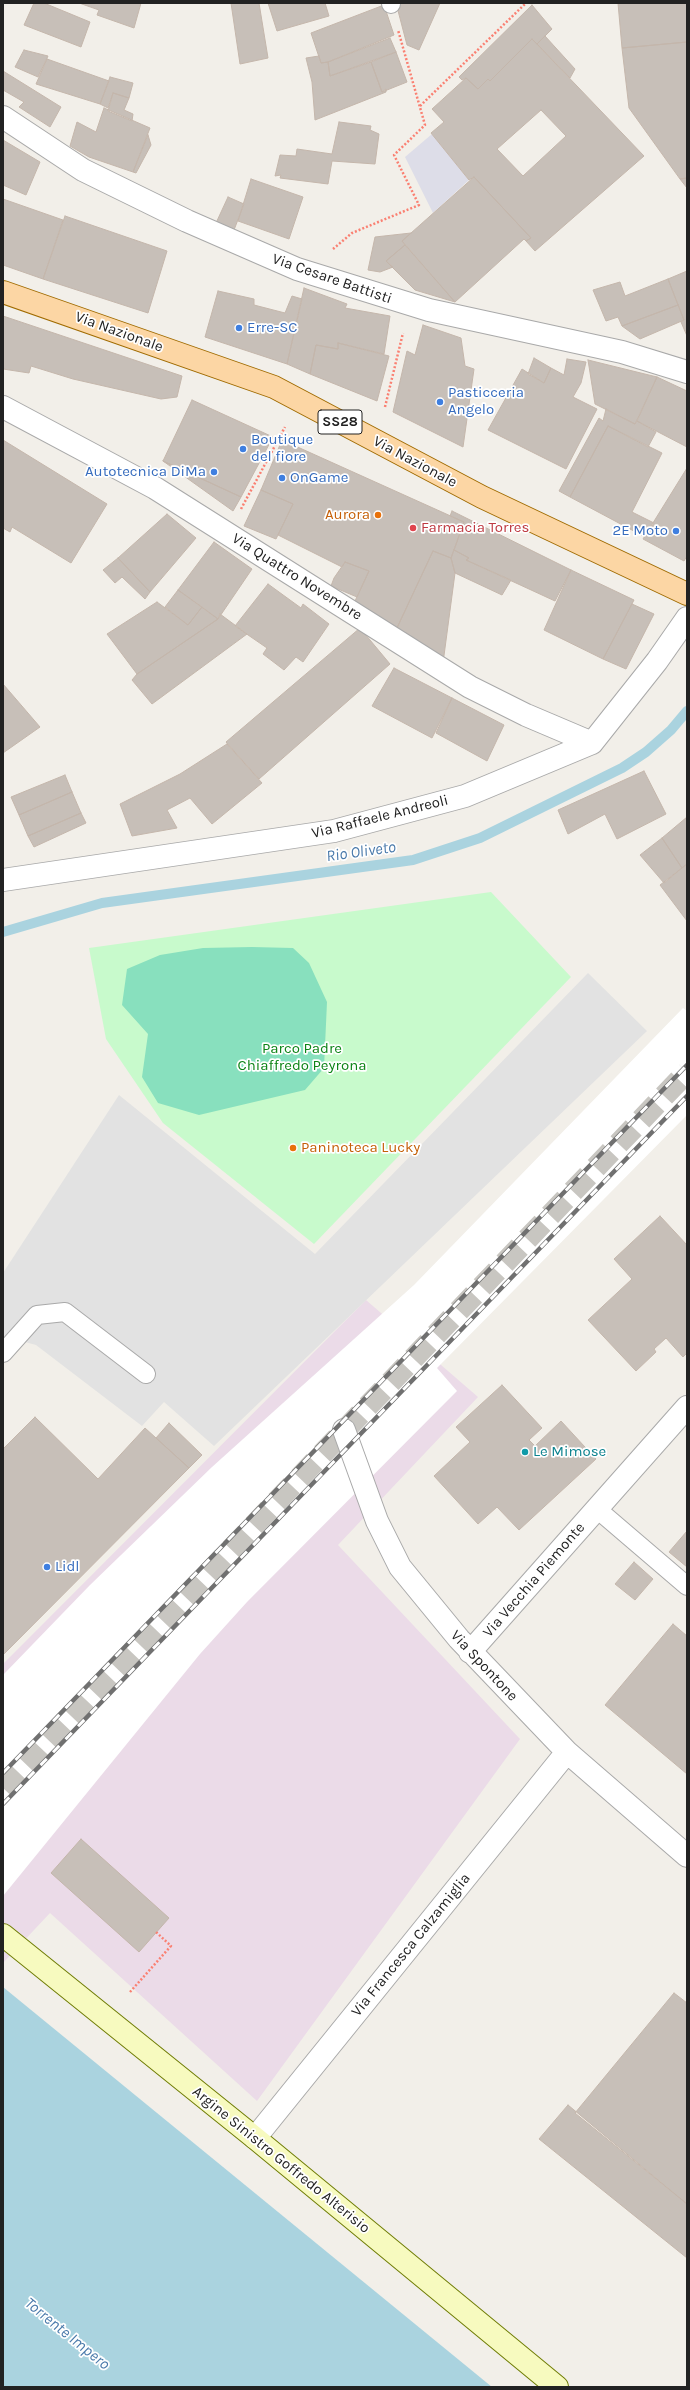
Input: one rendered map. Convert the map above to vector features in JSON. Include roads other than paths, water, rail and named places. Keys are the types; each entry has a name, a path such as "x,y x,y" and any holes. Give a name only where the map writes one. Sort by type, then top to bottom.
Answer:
{"main road":[{"name":"Via Nazionale","path":"3,292 274,387 482,497 687,594"},
{"name":"Argine Sinistro Goffredo Alterisio","path":"3,1935 255,2138 558,2387"}],"street":[{"name":"Via Cesare Battisti","path":"3,117 83,170 187,221 298,270 429,310 622,352 687,372"},
{"name":"Via Quattro Novembre","path":"3,408 155,488 470,687 526,715 592,743"},
{"name":"Via Raffaele Andreoli","path":"3,880 334,831 465,796 592,743 657,661 687,618"},
{"name":"Via Vecchia Piemonte","path":"470,1652 687,1407"},
{"name":"Via Spontone","path":"344,1430 376,1521 400,1567 470,1652 567,1752 687,1856"},
{"name":"Via Francesca Calzamiglia","path":"255,2138 567,1752"}],"lane":[{"path":"3,1353 37,1315 65,1312 146,1374"},
{"name":"Via Vecchia Piemonte","path":"597,1509 687,1586"}],"water":[{"name":"Torrente Impero","path":"3,1987 492,2387 3,2387"}],"waterway":[{"name":"Rio Oliveto","path":"3,932 102,903 413,860 480,838 622,768 646,752 671,730 687,711"}],"tunnel":[{"path":"3,1788 687,1072"}],"railway":[{"path":"3,1773 687,1065"},
{"path":"3,1804 687,1096"}],"place":[{"name":"Erre-SC","path":"239,328"},
{"name":"Pasticceria Angelo","path":"440,402"},
{"name":"Boutique del fiore","path":"243,449"},
{"name":"Autotecnica DiMa","path":"214,472"},
{"name":"OnGame","path":"282,478"},
{"name":"Aurora","path":"378,515"},
{"name":"Farmacia Torres","path":"413,528"},
{"name":"2E Moto","path":"676,531"},
{"name":"Paninoteca Lucky","path":"293,1148"},
{"name":"Le Mimose","path":"525,1452"},
{"name":"Lidl","path":"47,1567"}],"park label":[{"name":"Parco Padre Chiaffredo Peyrona","path":"302,1058"}]}
